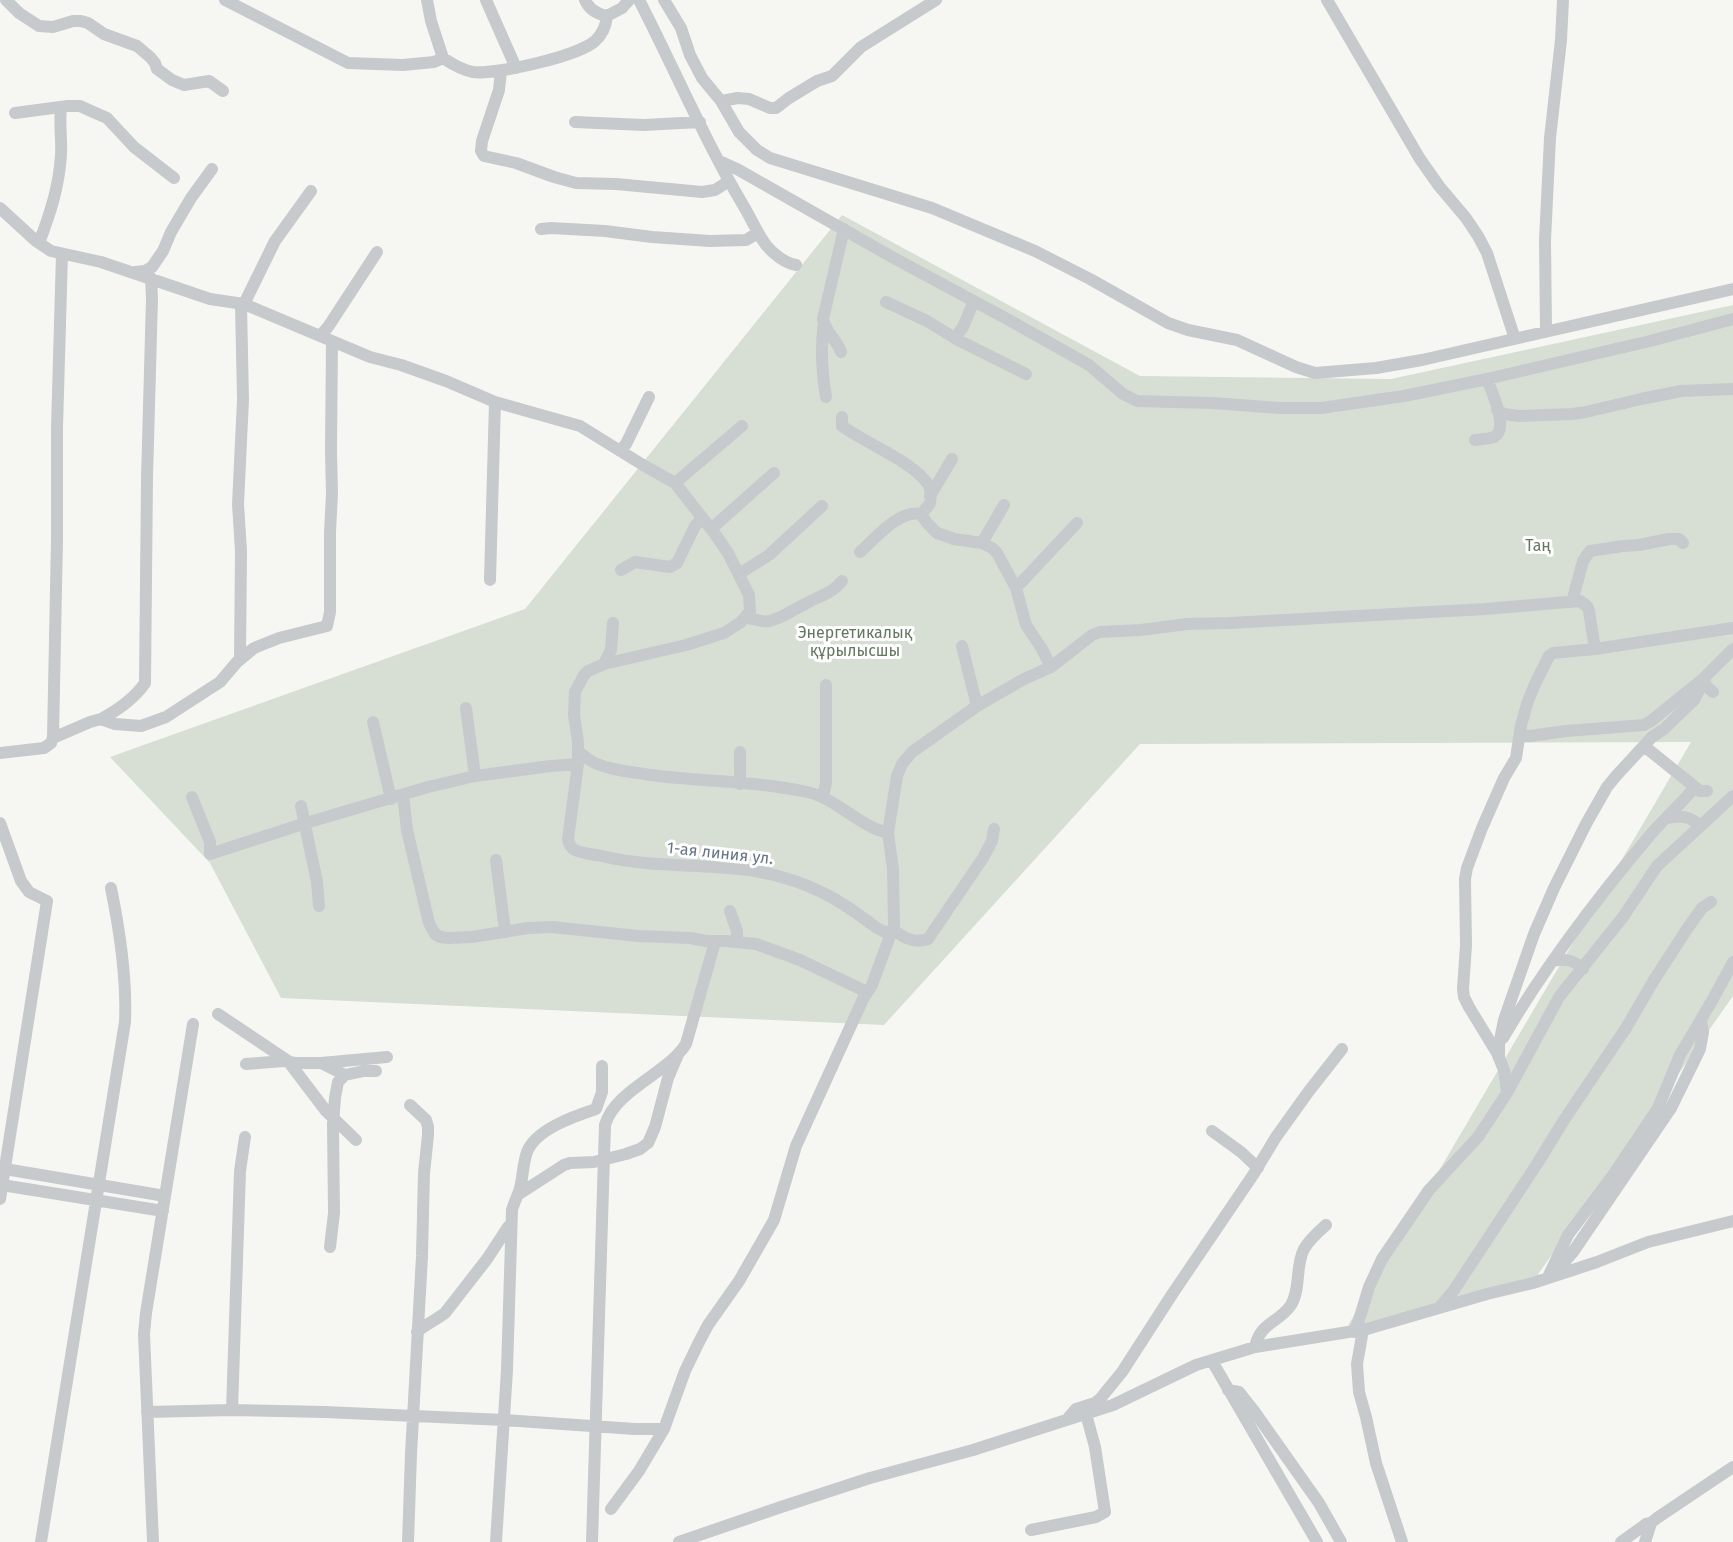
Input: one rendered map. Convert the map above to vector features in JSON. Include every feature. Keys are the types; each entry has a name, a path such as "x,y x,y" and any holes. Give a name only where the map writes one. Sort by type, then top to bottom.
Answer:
{"street":[{"path":"6,0 19,13 39,26 53,27 73,21 88,23 104,34 137,46 155,63 157,69 172,80 184,85 205,80 223,91"},
{"path":"225,0 348,63 403,65 434,62 443,58"},
{"path":"427,0 443,58 473,72 516,68 546,61 587,46 601,34 607,16"},
{"path":"486,0 516,68"},
{"path":"585,0 591,9 607,16 622,8 629,0"},
{"path":"639,0 718,161 758,233 773,253 796,265"},
{"path":"664,0 681,28 690,55 702,78 721,101 739,132 757,150 770,158 932,208 1035,251 1168,323 1188,330 1237,340 1296,367 1315,373 1388,366 1733,289"},
{"path":"721,101 749,99 770,108 776,108 817,81 832,76 861,47 936,0"},
{"path":"1327,0 1407,139 1439,186 1478,236 1487,253 1515,339"},
{"path":"1546,332 1546,217 1550,138 1562,40 1563,0"},
{"path":"501,71 499,90 482,141 481,151 484,156 516,163 576,183 616,184 702,192 715,190 729,181"},
{"path":"15,113 80,106 107,118 134,147 174,177"},
{"path":"39,243 58,183 62,140 61,108"},
{"path":"575,122 644,125 700,122"},
{"path":"718,161 737,169 1089,365 1123,394 1137,401 1321,408 1404,396 1487,379 1733,319"},
{"path":"133,272 145,271 152,267 191,198 212,169"},
{"path":"240,659 241,551 238,504 243,400 242,304 275,241 311,191"},
{"path":"0,208 51,251 101,262 210,299 242,304 370,357 446,381 495,402 580,426 675,483 728,553 749,595 750,611 746,618 734,628 706,639 632,659 604,664 588,671 575,692 574,715 578,758"},
{"path":"541,229 605,231 710,241 746,240 758,233"},
{"path":"826,397 822,372 822,333 826,302 843,230"},
{"path":"320,336 377,252"},
{"path":"0,753 44,748 51,743 53,738 62,254"},
{"path":"53,738 90,722 101,720 118,710 145,683 151,278"},
{"path":"955,338 963,327 974,301"},
{"path":"886,302 927,321 1026,374"},
{"path":"824,323 841,352"},
{"path":"101,720 115,724 141,726 166,717 220,681 240,659 254,648 267,642 327,626 330,612 332,341"},
{"path":"1475,440 1490,438 1497,435 1500,430 1501,422 1487,379"},
{"path":"1497,410 1504,414 1519,416 1572,414 1681,391 1733,389"},
{"path":"620,451 626,444 649,398"},
{"path":"490,580 495,402"},
{"path":"842,417 842,426 890,454 927,484 930,491 930,504 921,514"},
{"path":"675,483 742,426"},
{"path":"930,496 952,459"},
{"path":"711,529 774,473"},
{"path":"982,543 1004,505"},
{"path":"740,574 769,555 822,506"},
{"path":"860,552 905,514 917,513 921,514 937,533 954,539 982,543 992,548 1016,588 1026,625 1051,667"},
{"path":"621,570 635,562 670,567 677,563 695,526 702,518"},
{"path":"1016,588 1077,523"},
{"path":"1572,602 1583,561 1590,551 1669,539 1683,543"},
{"path":"746,618 767,621 784,615 834,589 842,581"},
{"path":"611,1509 639,1472 664,1429 685,1371 708,1325 739,1281 774,1220 796,1146 872,985 893,931 893,869 888,833 897,776 902,764 912,752 977,706 1018,682 1051,667 1085,639 1100,632 1187,624 1485,609 1580,601 1587,606 1595,649"},
{"path":"604,664 611,650 613,623"},
{"path":"1507,1093 1499,1051 1468,1007 1464,997 1466,879 1467,868 1479,836 1504,778 1516,758 1521,725 1534,684 1553,652 1595,649 1733,628"},
{"path":"962,646 977,706"},
{"path":"1520,735 1530,736 1644,725 1703,679 1733,649"},
{"path":"1703,679 1713,692"},
{"path":"1499,1051 1504,1020 1534,934 1586,824 1607,787 1652,737 1664,729 1694,700 1703,679"},
{"path":"823,796 826,783 826,686"},
{"path":"466,708 475,776"},
{"path":"373,722 390,800"},
{"path":"1499,1051 1553,961 1608,888 1652,833 1701,789 1644,746"},
{"path":"740,752 740,784"},
{"path":"192,797 210,842 210,854 306,823 475,776 551,766 578,758 609,768 788,789 823,796 877,831 888,833"},
{"name":"1-ая линия ул.","path":"578,758 568,838 569,845 576,850 612,859 754,871 783,878 817,888 877,928 885,932 893,931 913,941 928,939 983,858 992,841 994,829"},
{"path":"403,795 409,841 429,923 435,934 440,937 472,937 528,928 552,927 638,936 756,944 800,960 867,992"},
{"path":"1402,1542 1376,1463 1359,1392 1358,1331 1369,1287 1382,1258 1419,1203 1478,1137 1507,1093 1551,1010 1623,917 1657,866 1733,796"},
{"path":"301,806 317,882 319,906"},
{"path":"1667,818 1676,816 1693,819 1700,826"},
{"path":"0,823 21,881 29,892 46,901 0,1199"},
{"path":"496,860 505,931"},
{"path":"41,1542 125,1022 126,1000 118,923 111,888"},
{"path":"1440,1308 1626,1028 1687,929 1702,908 1711,902"},
{"path":"730,911 737,931 737,942"},
{"path":"519,1194 570,1163 594,1162 640,1149 648,1143 655,1127 668,1078 689,1037 715,942"},
{"path":"1553,961 1563,959 1573,961 1583,969"},
{"path":"1550,1276 1568,1235 1658,1108 1680,1055 1733,962"},
{"path":"218,1014 288,1062 333,1119 356,1140"},
{"path":"1550,1276 1573,1252 1667,1114 1700,1049 1703,1032 1701,1021"},
{"path":"153,1542 144,1334 193,1024"},
{"path":"1067,1419 1076,1409 1095,1403 1107,1392 1276,1137 1308,1091 1342,1049"},
{"path":"592,1542 605,1125 611,1112 642,1082 679,1054"},
{"path":"246,1064 321,1063 387,1057"},
{"path":"321,1063 345,1075"},
{"path":"496,1542 514,1201 519,1194 524,1176 526,1153 531,1144 558,1124 596,1108 602,1092 602,1066"},
{"path":"330,1246 334,1213 333,1119 338,1082 345,1075 375,1071"},
{"path":"408,1542 428,1127 426,1120 410,1105"},
{"path":"1650,1120 1667,1114"},
{"path":"1212,1131 1257,1168"},
{"path":"232,1410 240,1171 245,1137"},
{"path":"3,1177 98,1185 165,1196"},
{"path":"3,1177 96,1201 163,1211"},
{"path":"679,1542 870,1478 973,1450 1113,1405 1196,1365 1255,1347 1358,1331 1597,1262 1648,1242 1733,1221"},
{"path":"417,1332 424,1325 445,1313 511,1224"},
{"path":"1255,1347 1259,1333 1292,1304 1303,1251 1326,1225"},
{"path":"1212,1361 1317,1542"},
{"path":"1228,1390 1239,1392 1254,1411 1319,1503 1341,1542"},
{"path":"147,1412 232,1410 324,1413 664,1429"},
{"path":"1031,1530 1105,1512 1095,1447 1086,1414"},
{"path":"1621,1542 1733,1467"},
{"path":"1645,1542 1651,1523"}],"green space":[{"name":"Энергетикалық құрылысшы","path":"842,215 1140,376 1391,379 1733,305 1733,996 1532,1283 1343,1334 1691,742 1140,744 884,1025 281,998 210,863 110,757 525,609"}],"park label":[{"name":"Таң","path":"1538,547"}]}
